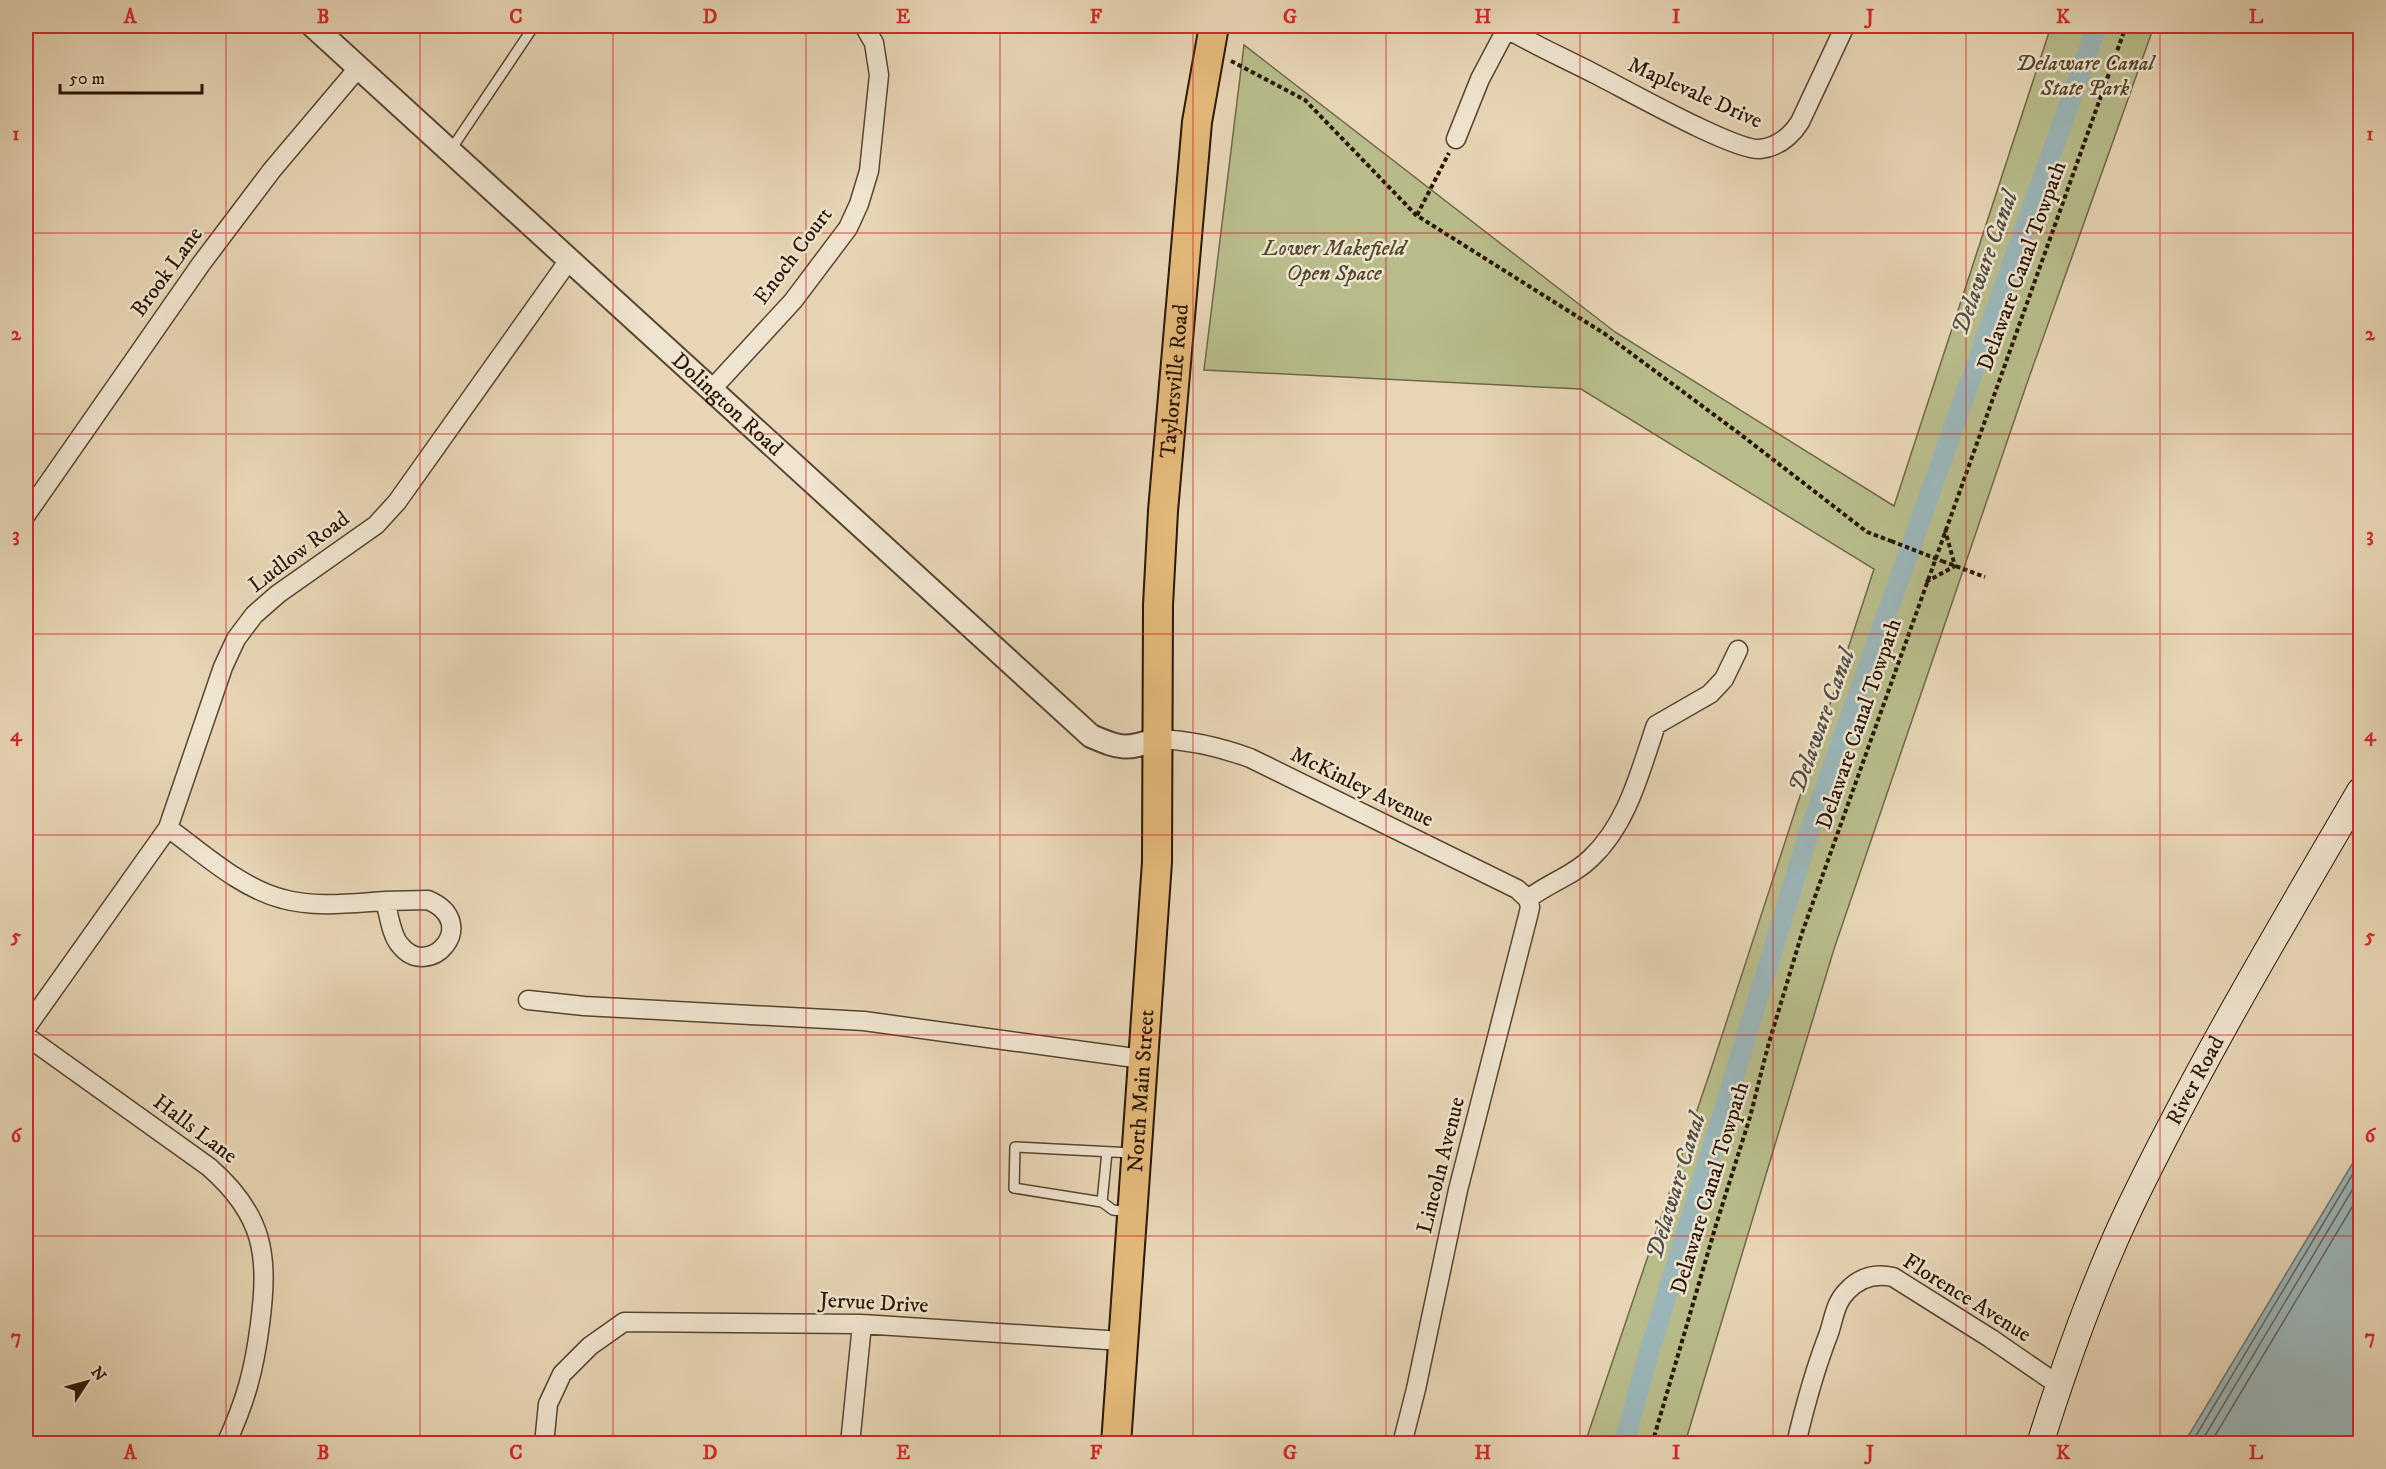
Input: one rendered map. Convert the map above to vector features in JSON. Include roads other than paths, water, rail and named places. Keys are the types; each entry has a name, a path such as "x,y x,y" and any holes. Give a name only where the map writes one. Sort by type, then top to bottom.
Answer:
{"main road":[{"name":"Taylorsville Road","path":"1157,739 1158,605 1167,465 1197,122 1212,37"},
{"name":"North Main Street","path":"1116,1443 1156,862 1157,739"},
{"name":"River Road","path":"2040,1443 2097,1283 2153,1161 2237,1004 2361,791"}],"street":[{"name":"Dolington Road","path":"313,26 1091,736 1113,745 1131,748 1157,739"},
{"name":"Enoch Court","path":"711,390 793,301 848,228 859,204 868,171 879,75 874,43 864,26"},
{"name":"Maplevale Drive","path":"1506,26 1683,119 1748,148 1760,149 1773,146 1792,134 1800,122 1845,26"},
{"path":"1456,139 1480,79 1506,26"},
{"name":"Brook Lane","path":"26,515 201,264 272,170 359,67"},
{"name":"Ludlow Road","path":"26,1028 168,828 223,667 236,639 254,615 278,594 376,525 397,502 569,261"},
{"path":"1532,896 1592,858 1616,826 1627,806 1656,725 1710,694 1724,679 1738,650"},
{"name":"McKinley Avenue","path":"1157,739 1200,743 1250,758 1532,896"},
{"path":"168,828 243,882 283,900 300,903 385,901"},
{"name":"Lincoln Avenue","path":"1402,1443 1416,1389 1458,1190 1532,896"},
{"path":"528,1000 584,1006 864,1021 1142,1059"},
{"name":"Halls Lane","path":"26,1036 209,1167 230,1185 254,1223 262,1245 264,1294 255,1367 249,1389 226,1443"},
{"name":"Florence Avenue","path":"1796,1443 1808,1392 1836,1306 1845,1292 1855,1283 1879,1274 1893,1277 1990,1338 2060,1386"},
{"name":"Jervue Drive","path":"544,1443 544,1424 548,1404 562,1374 590,1346 624,1322 862,1324 1122,1341"},
{"path":"850,1443 862,1324"}],"lane":[{"path":"450,151 534,26"},
{"path":"1131,1212 1113,1210 1102,1202 1014,1188 1015,1148 1136,1153"},
{"path":"1102,1202 1107,1152"}],"water":[{"path":"2360,1151 2360,1443 2184,1443"}],"waterway":[{"name":"Delaware Canal","path":"1624,1444 1648,1356 1810,829 2097,26"}],"park label":[{"name":"Delaware Canal State Park","path":"2085,76"},
{"name":"Lower Makefield Open Space","path":"1334,260"}]}
